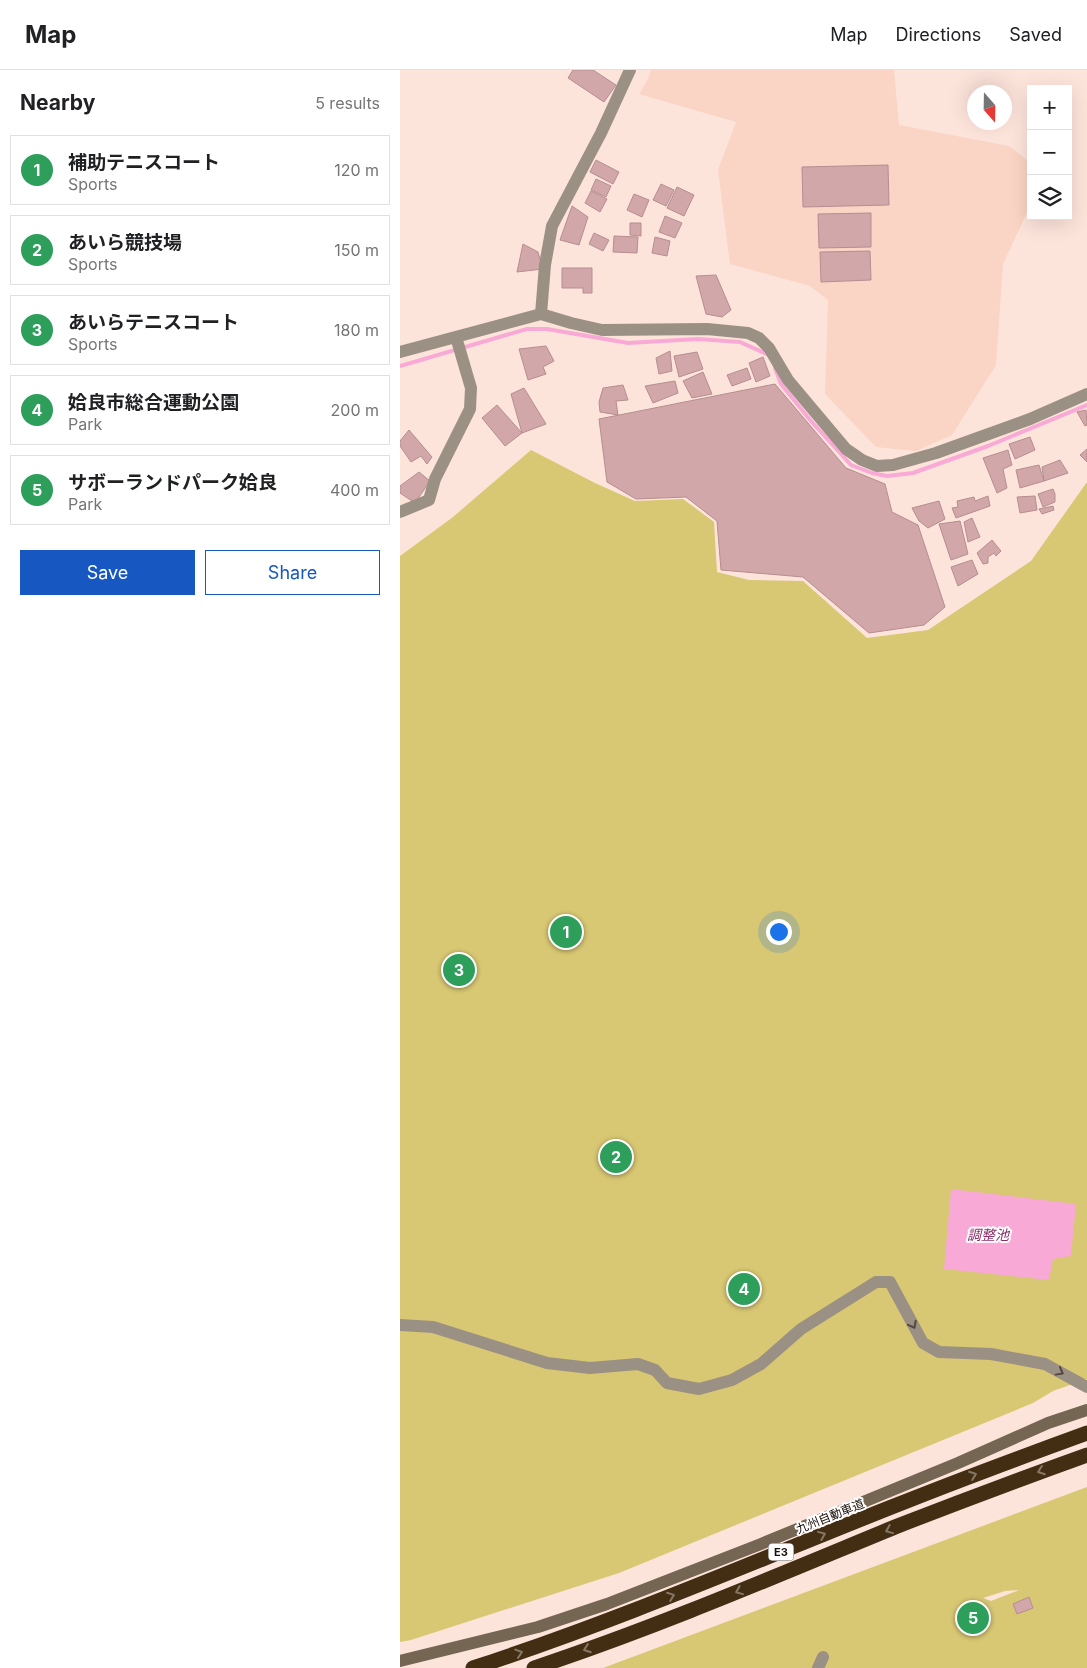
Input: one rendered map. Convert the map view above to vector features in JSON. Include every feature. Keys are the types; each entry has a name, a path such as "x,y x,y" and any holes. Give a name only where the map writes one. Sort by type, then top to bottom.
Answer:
{"highway":[{"name":"九州自動車道","path":"473,1668 604,1623 889,1508 1014,1459 1087,1433"},
{"name":"E3","path":"534,1668 686,1612 898,1526 1087,1455"}],"street":[{"path":"541,314 545,265 552,226 601,133 630,70"},
{"path":"400,352 541,314 602,330 707,330 748,333 758,338 769,348 788,380 846,449 862,460 877,466 893,465 936,453 1030,419 1087,394"},
{"path":"400,512 429,500 435,479 470,409 471,388 456,337"},
{"path":"400,1325 433,1327 547,1363 590,1368 638,1364 655,1370 667,1382 699,1389 732,1380 761,1364 801,1328 876,1282 890,1282 924,1343 939,1352 991,1354 1045,1364 1087,1387"},
{"path":"400,1661 538,1628 607,1604 761,1544 958,1463 1048,1423 1087,1410"}],"shaded area":[{"path":"651,70 894,70 899,125 1009,146 1027,160 1027,213 1003,264 996,365 952,435 916,451 876,447 825,394 828,300 810,286 730,264 718,170 736,122 639,94"},
{"path":"531,450 635,501 683,499 714,522 717,572 749,580 803,581 867,638 928,630 1031,561 1087,482 1087,1379 1053,1391 1033,1403 619,1573 400,1642 400,556 453,517"},
{"path":"1087,1487 1087,1668 603,1668","holes":["1019,1590 991,1601 983,1598 1005,1591"]}],"water":[{"name":"調整池","path":"951,1189 1076,1204 1071,1256 1053,1259 1049,1280 944,1269"}],"building":[{"path":"573,70 593,70 616,85 604,102 568,78"},
{"path":"596,160 619,172 613,184 590,172"},
{"path":"888,165 889,205 803,207 802,167"},
{"path":"596,179 611,186 606,197 591,190"},
{"path":"661,184 674,190 666,206 653,200"},
{"path":"677,187 694,195 684,216 667,208"},
{"path":"591,191 607,199 600,212 585,203"},
{"path":"634,194 649,200 642,217 627,210"},
{"path":"572,206 588,217 579,245 560,240"},
{"path":"871,213 871,247 819,248 818,214"},
{"path":"665,216 682,223 675,238 659,232"},
{"path":"630,223 641,223 641,236 630,235"},
{"path":"594,233 609,240 603,251 589,244"},
{"path":"614,236 638,237 637,253 613,252"},
{"path":"655,237 670,241 667,256 652,253"},
{"path":"523,244 538,252 543,269 517,272"},
{"path":"870,251 871,280 821,282 820,252"},
{"path":"562,268 592,268 592,293 583,293 583,288 562,288"},
{"path":"716,275 731,310 722,317 706,314 696,276"},
{"path":"546,346 554,361 543,367 546,374 528,380 519,349"},
{"path":"670,351 672,371 659,374 656,358"},
{"path":"697,352 703,369 679,377 674,356"},
{"path":"763,357 770,376 756,382 749,363"},
{"path":"747,368 751,379 732,386 727,375"},
{"path":"703,372 712,394 692,398 683,381"},
{"path":"675,381 678,393 653,403 645,386"},
{"path":"775,384 846,468 885,484 892,512 918,525 945,607 924,625 869,633 803,577 721,570 717,521 686,497 636,499 607,482 599,419"},
{"path":"623,385 628,400 616,401 618,415 600,412 599,402 603,388"},
{"path":"524,388 546,424 522,433 511,394"},
{"path":"497,405 522,433 505,446 482,418"},
{"path":"1086,410 1087,425 1085,426 1077,412"},
{"path":"409,430 432,457 427,464 421,456 411,462 400,446 400,441"},
{"path":"1030,437 1035,450 1015,459 1009,444"},
{"path":"1087,449 1087,462 1080,455"},
{"path":"1008,450 1012,465 1003,469 1007,488 997,493 983,458"},
{"path":"1060,460 1068,473 1044,481 1042,467"},
{"path":"1039,465 1044,481 1020,488 1016,470"},
{"path":"419,472 430,481 415,503 400,493 400,486"},
{"path":"1053,489 1055,502 1043,507 1038,494"},
{"path":"988,496 990,506 956,518 952,508 958,507 957,501 974,497 975,501"},
{"path":"1035,496 1037,510 1020,513 1017,497"},
{"path":"939,501 945,519 928,528 919,521 912,508"},
{"path":"1053,506 1054,510 1042,514 1039,509"},
{"path":"972,518 980,537 968,542 964,522"},
{"path":"960,521 968,554 951,560 939,524"},
{"path":"992,540 1001,551 996,556 994,553 988,557 988,563 983,564 977,553"},
{"path":"972,560 978,574 958,586 951,567"},
{"path":"1029,1597 1033,1608 1017,1614 1013,1604"}],"waterway":[{"path":"400,366 527,329 547,329 628,343 698,339 740,342 769,355"},
{"path":"775,368 781,384 851,465 872,473 887,476 913,473 988,446 1087,405"}],"place":[{"name":"補助テニスコート","path":"566,932"},
{"name":"あいらテニスコート","path":"459,970"},
{"name":"あいら競技場","path":"616,1157"},
{"name":"姶良市総合運動公園","path":"744,1289"},
{"name":"サボーランドパーク姶良","path":"973,1618"}]}
